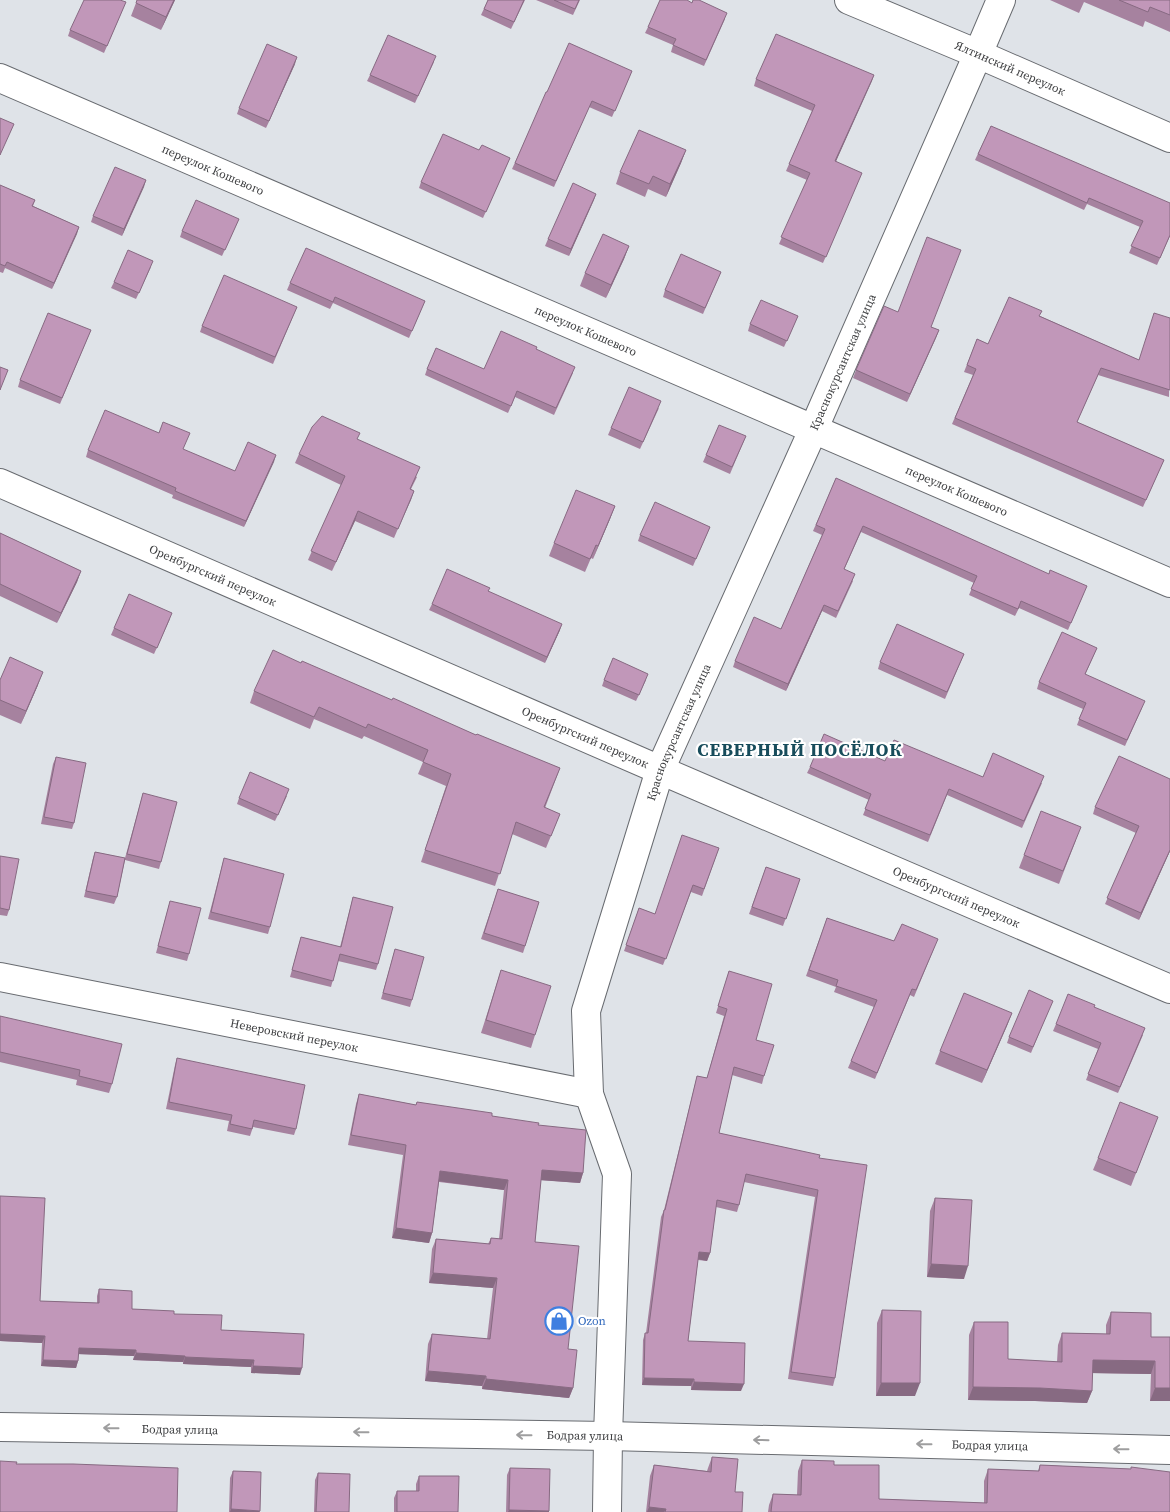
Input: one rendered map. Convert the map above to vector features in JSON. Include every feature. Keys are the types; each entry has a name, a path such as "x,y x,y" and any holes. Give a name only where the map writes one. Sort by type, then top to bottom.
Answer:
{"street":[{"name":"Ялтинский переулок","path":"849,0 1170,138"},
{"name":"Краснокурсантская улица","path":"607,1512 617,1174 589,1094 586,1011 660,770 814,428 1001,0"},
{"name":"переулок Кошевого","path":"0,78 1170,582"},
{"name":"Оренбургский переулок","path":"0,482 660,770 1170,989"},
{"name":"Неверовский переулок","path":"0,977 589,1094"},
{"name":"Бодрая улица","path":"0,1427 608,1436 1170,1450"}],"building":[{"path":"84,0 120,0 126,2 107,46 70,30"},
{"path":"137,0 174,0 166,17 136,3"},
{"path":"488,0 524,0 514,22 484,9"},
{"path":"554,0 579,0 575,9"},
{"path":"660,0 687,0 692,3 693,0 699,0 727,13 706,60 673,45 676,39 648,27"},
{"path":"1119,0 1170,0 1170,15 1150,7 1148,12"},
{"path":"776,34 874,75 835,161 862,173 826,257 781,237 810,173 789,164 815,105 756,79"},
{"path":"388,35 436,56 418,96 370,75"},
{"path":"569,43 632,71 615,111 592,101 556,181 515,163"},
{"path":"267,44 297,57 269,121 239,108"},
{"path":"0,118 14,124 0,155"},
{"path":"991,126 1170,203 1170,235 1160,258 1131,246 1143,221 1089,198 1087,203 978,154"},
{"path":"639,130 686,150 670,184 653,176 649,184 620,172"},
{"path":"443,134 479,150 482,145 510,158 486,212 421,182"},
{"path":"115,167 146,180 124,229 93,216"},
{"path":"573,183 596,194 571,249 548,239"},
{"path":"0,185 35,200 32,206 79,227 54,283 7,262 5,266 0,264"},
{"path":"196,200 239,219 225,250 182,231"},
{"path":"603,234 629,246 611,285 585,273"},
{"path":"927,237 961,250 931,327 939,330 910,394 856,370 884,306 898,312"},
{"path":"306,248 425,301 412,331 335,297 333,302 290,283"},
{"path":"128,250 153,261 139,293 114,282"},
{"path":"681,254 721,272 705,308 665,290"},
{"path":"224,275 297,307 275,357 202,326"},
{"path":"1009,297 1042,311 1039,316 1139,360 1154,313 1170,318 1170,390 1101,368 1077,422 1164,460 1146,500 955,418 976,369 967,365 977,339 988,344"},
{"path":"761,300 798,316 787,341 750,324"},
{"path":"48,313 91,330 62,398 20,380"},
{"path":"501,331 575,367 556,408 517,391 511,406 427,369 436,348 484,369"},
{"path":"0,367 8,370 0,390"},
{"path":"629,387 661,401 643,442 611,428"},
{"path":"105,410 159,433 163,422 190,433 183,449 235,471 248,442 276,455 246,521 175,491 176,488 88,450"},
{"path":"322,416 360,433 357,439 420,467 410,489 414,491 398,529 358,511 336,562 311,551 345,476 299,454 312,427"},
{"path":"719,425 746,436 732,467 706,455"},
{"path":"836,478 1049,574 1050,570 1087,586 1071,623 1021,601 1018,609 971,589 977,576 863,526 844,569 855,574 838,611 824,605 788,684 735,661 754,617 781,629 825,529 816,525"},
{"path":"576,490 615,506 598,546 596,545 590,559 554,543"},
{"path":"655,502 710,527 696,559 640,535"},
{"path":"0,533 81,571 61,613 0,584"},
{"path":"447,569 490,588 488,591 562,624 547,657 432,604"},
{"path":"129,594 172,613 157,648 114,628"},
{"path":"897,624 964,654 947,692 880,662"},
{"path":"1062,632 1097,648 1085,674 1145,701 1127,740 1079,719 1086,703 1039,682"},
{"path":"273,650 560,768 544,807 560,814 551,836 516,822 500,874 425,850 451,774 423,762 428,750 368,724 366,728 319,707 314,717 254,691"},
{"path":"10,657 43,672 26,711 0,700 0,680"},
{"path":"613,658 648,674 639,695 604,680"},
{"path":"824,734 885,761 894,740 983,777 993,753 1044,776 1024,821 949,789 930,835 865,809 871,794 810,767"},
{"path":"1119,756 1170,779 1170,850 1141,913 1107,898 1139,826 1095,807"},
{"path":"56,757 86,763 74,823 44,817"},
{"path":"250,772 289,789 278,815 239,798"},
{"path":"143,793 177,802 161,862 127,854"},
{"path":"1041,811 1081,827 1063,871 1024,855"},
{"path":"682,835 719,848 704,889 693,885 666,959 626,945 639,908 655,914"},
{"path":"95,852 125,858 117,897 86,891"},
{"path":"0,856 19,859 9,910 0,908"},
{"path":"224,858 284,874 270,927 211,912"},
{"path":"766,867 800,879 786,919 752,907"},
{"path":"498,889 539,902 525,946 484,933"},
{"path":"353,897 393,907 378,964 340,954 333,981 292,970 301,937 341,947"},
{"path":"170,901 201,908 189,954 158,946"},
{"path":"827,918 894,941 902,924 938,939 916,990 912,989 877,1073 851,1061 877,1000 836,986 838,980 809,970"},
{"path":"395,949 424,957 412,1000 383,993"},
{"path":"501,970 551,986 535,1035 486,1020"},
{"path":"729,971 772,984 756,1040 774,1045 764,1076 734,1067 719,1133 820,1155 819,1158 867,1165 835,1378 791,1372 818,1190 746,1174 739,1205 717,1200 710,1253 699,1252 688,1341 745,1343 744,1384 694,1382 694,1379 644,1378 645,1333 648,1333 664,1210 697,1076 707,1078 727,1009 718,1006"},
{"path":"1029,990 1053,1001 1033,1047 1009,1037"},
{"path":"964,993 1012,1013 987,1070 940,1051"},
{"path":"1068,994 1145,1028 1120,1087 1088,1074 1101,1043 1056,1024"},
{"path":"0,1016 122,1044 112,1084 79,1076 80,1070 0,1052"},
{"path":"177,1058 305,1085 296,1129 254,1120 252,1129 230,1124 232,1115 169,1102"},
{"path":"359,1094 416,1105 417,1102 492,1113 492,1116 539,1123 538,1125 586,1130 583,1173 542,1170 535,1242 579,1246 568,1349 577,1350 573,1388 486,1379 486,1376 428,1371 432,1334 490,1339 497,1278 433,1273 436,1239 490,1244 491,1238 502,1239 508,1180 440,1171 432,1233 396,1228 406,1145 351,1135"},
{"path":"1120,1102 1158,1117 1136,1173 1098,1158"},
{"path":"0,1196 45,1198 40,1301 99,1303 99,1289 132,1291 132,1309 174,1311 174,1314 222,1315 221,1330 304,1334 302,1368 253,1366 254,1360 136,1353 136,1350 79,1348 78,1361 43,1360 45,1336 0,1334"},
{"path":"935,1198 972,1200 968,1266 931,1264"},
{"path":"882,1310 921,1311 920,1383 881,1383"},
{"path":"1111,1312 1151,1313 1151,1337 1170,1337 1170,1388 1155,1388 1155,1361 1093,1360 1092,1391 973,1387 974,1322 1008,1322 1008,1359 1062,1362 1062,1333 1110,1334"},
{"path":"712,1457 738,1459 735,1492 743,1492 742,1512 665,1512 666,1509 649,1507 654,1465 711,1472"},
{"path":"802,1460 834,1461 834,1465 879,1465 879,1499 987,1503 988,1469 1039,1471 1040,1465 1131,1469 1131,1467 1170,1472 1170,1512 771,1512 773,1494 801,1495"},
{"path":"0,1461 17,1462 16,1464 178,1468 177,1512 0,1512"},
{"path":"510,1468 550,1469 549,1511 509,1510"},
{"path":"233,1471 261,1472 260,1511 231,1509"},
{"path":"318,1473 350,1474 349,1512 316,1512"},
{"path":"419,1476 459,1476 458,1512 397,1512 397,1491 419,1491"}],"place":[{"name":"Ozon","path":"559,1321"}],"district":[{"name":"СЕВЕРНЫЙ ПОСЁЛОК","path":"800,749"}]}
